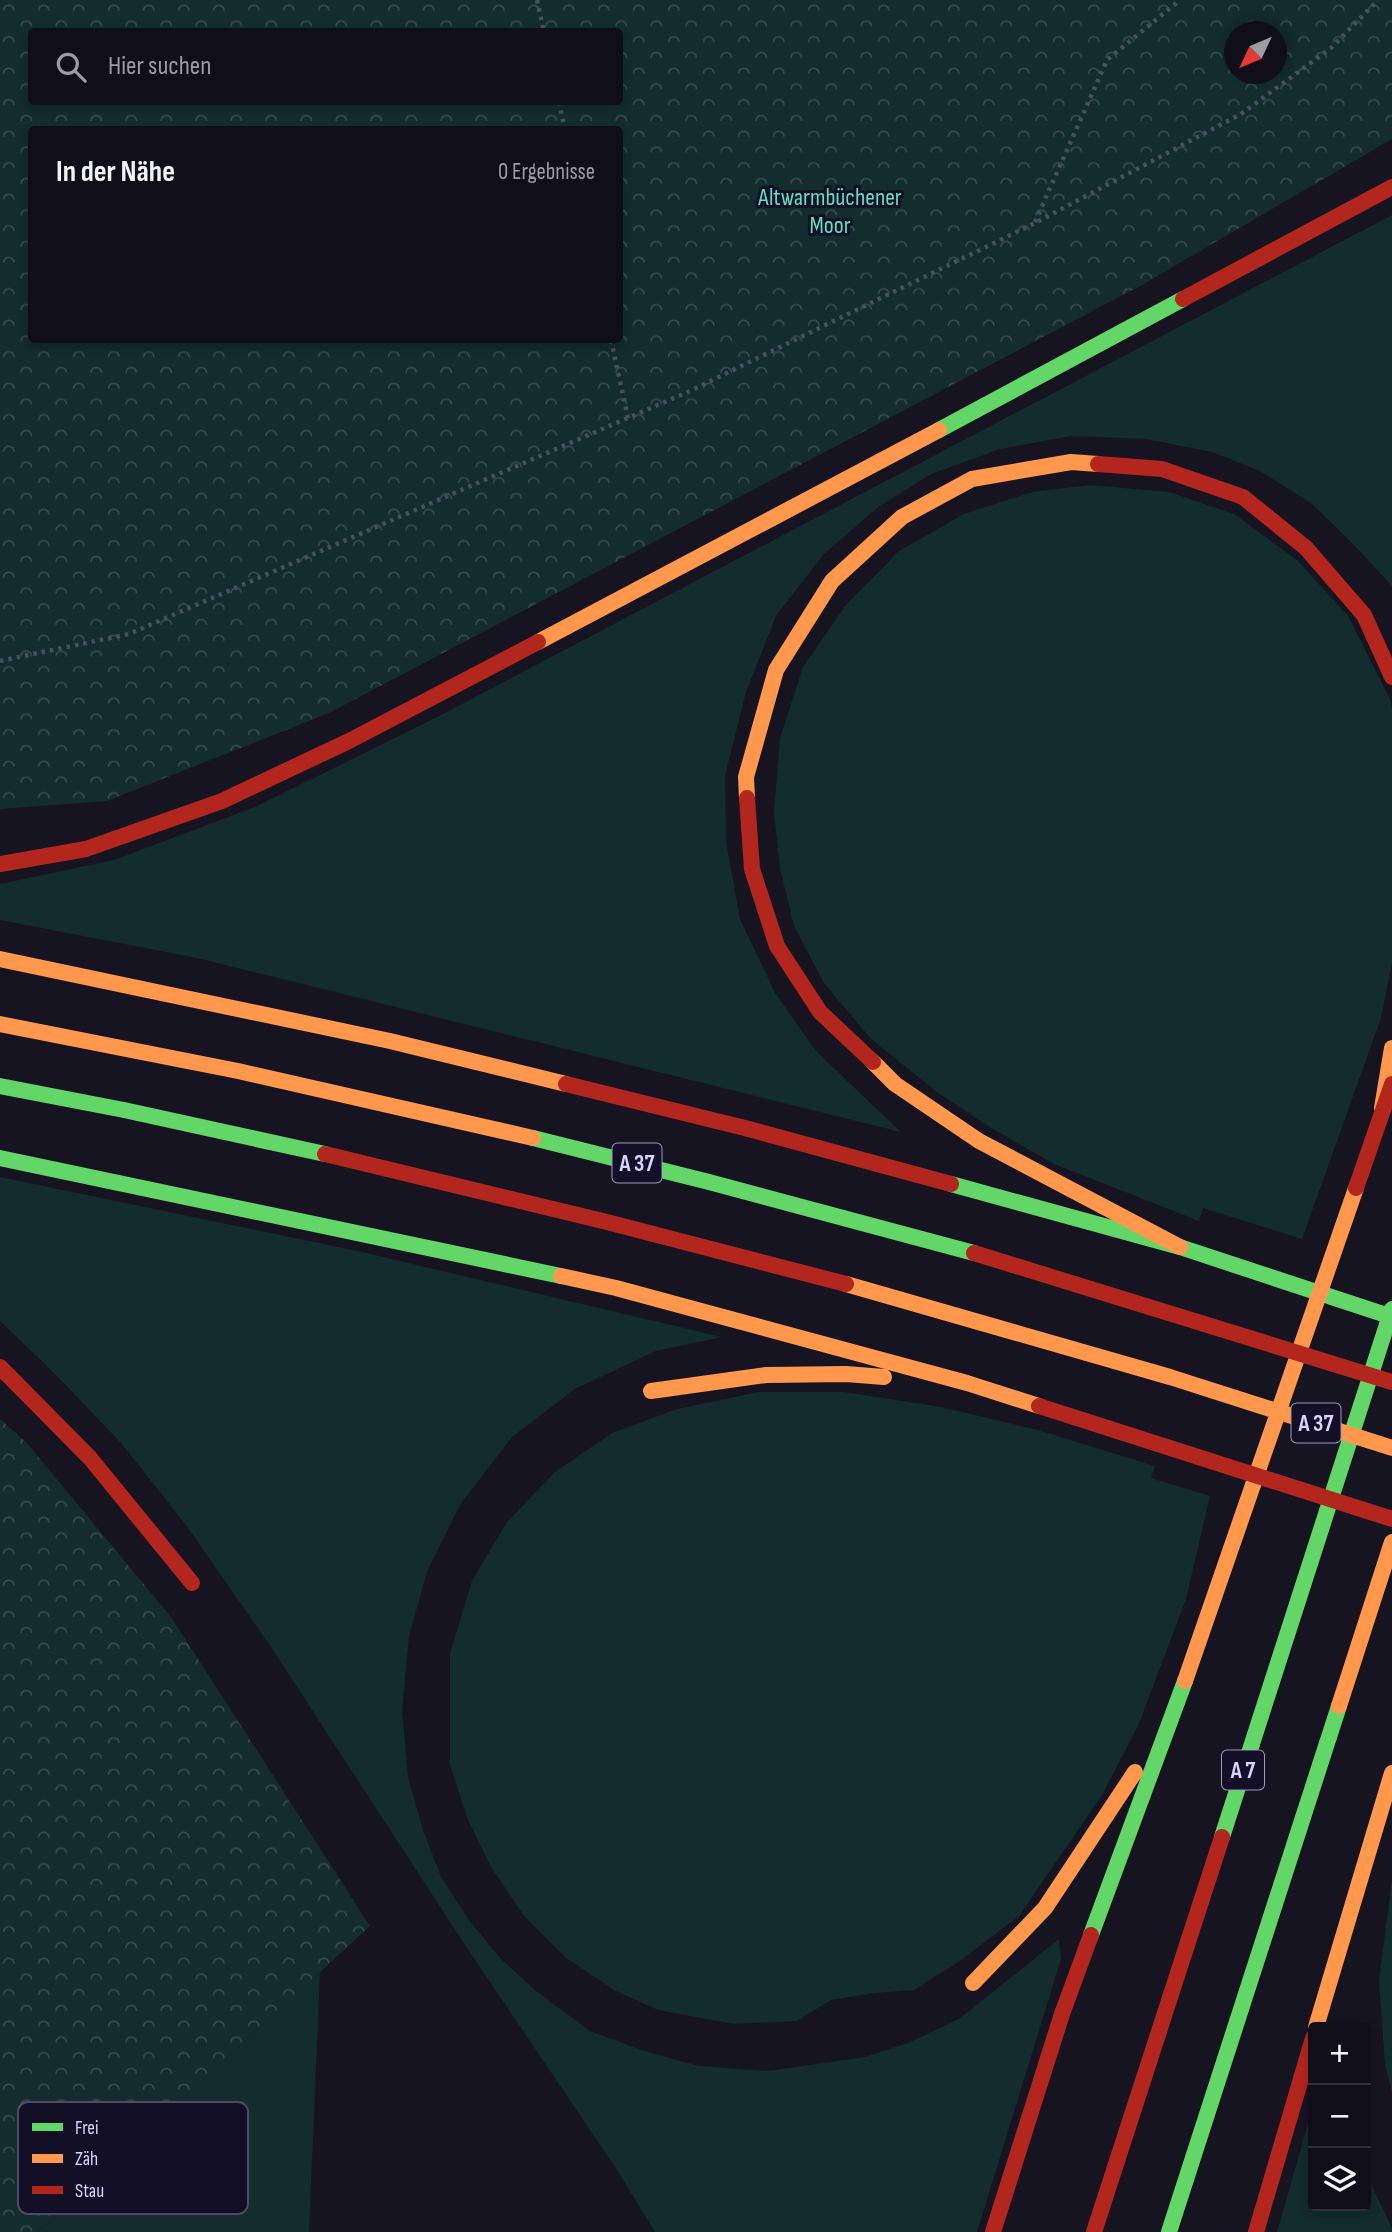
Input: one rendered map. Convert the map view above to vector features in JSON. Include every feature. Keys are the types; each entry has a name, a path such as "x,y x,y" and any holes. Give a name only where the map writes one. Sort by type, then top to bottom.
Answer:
{"highway":[{"path":"0,864 86,849 222,802 337,747 876,464 1392,187"},
{"path":"1180,1247 979,1141 895,1084 820,1012 777,946 752,869 746,777 776,670 832,581 901,517 972,479 1071,462 1163,468 1243,497 1306,548 1364,615 1392,677"},
{"path":"0,959 335,1029 745,1128 1180,1247 1392,1317"},
{"name":"A 37","path":"0,1024 377,1100 655,1167 946,1245 1392,1382"},
{"path":"1379,1124 1392,1048"},
{"path":"993,2232 1062,2014 1172,1718 1392,1084"},
{"name":"A 37","path":"0,1086 95,1102 636,1228 928,1306 1240,1398 1392,1448"},
{"path":"0,1158 616,1288 967,1383 1392,1519"},
{"name":"A 7","path":"1094,2232 1392,1309"},
{"path":"0,1367 90,1458 192,1583"},
{"path":"651,1391 766,1375 846,1374 967,1383"},
{"path":"1169,2232 1392,1542"},
{"path":"973,1983 1045,1908 1172,1718"},
{"path":"1317,2022 1392,1773"},
{"path":"1256,2232 1308,2055"}],"path":[{"path":"537,0 543,28"},
{"path":"1035,223 1107,60 1181,0"},
{"path":"0,661 129,635 690,391 1035,223 1241,114 1331,48 1378,0"},
{"path":"560,105 564,126"},
{"path":"612,343 628,418"}],"green space":[{"name":"Altwarmbüchener Moor","path":"0,0 1392,0 1392,139 1142,285 329,713 107,801 0,809"},
{"path":"1392,215 1392,586 1311,503 1260,471 1212,452 1146,439 1071,436 1000,449 931,474 877,508 824,554 776,616 746,692 725,775 726,842 740,919 775,993 816,1051 901,1132 197,958 0,920 0,884 114,860 255,807 437,717"},
{"path":"1090,485 1169,492 1234,514 1297,560 1348,616 1390,699 1392,963 1381,1018 1302,1239 1203,1208 1199,1221 1054,1164 993,1129 937,1092 871,1039 824,983 794,926 780,869 774,812 780,738 803,667 846,605 899,551 964,514 1032,492"},
{"path":"0,1177 362,1252 722,1337 656,1351 575,1389 512,1437 460,1505 427,1572 409,1636 402,1710 408,1777 423,1830 441,1877 469,1920 499,1957 536,1991 590,2031 644,2051 699,2066 768,2071 865,2057 908,2043 959,2019 1059,1939 1061,1959 977,2232 655,2232 617,2170 465,1945 271,1647 186,1525 121,1443 0,1321"},
{"path":"759,1392 844,1392 941,1407 1038,1430 1155,1466 1151,1478 1210,1496 1186,1599 1138,1726 1102,1795 1019,1916 961,1960 914,1990 831,2000 797,2021 734,2024 658,2010 614,1990 566,1958 524,1916 491,1867 468,1820 450,1765 450,1653 472,1581 507,1522 555,1472 612,1433 677,1409"},
{"path":"0,1419 26,1442 171,1617 370,1926 179,2102 18,2102 18,2214 58,2214 38,2232 0,2232"},
{"path":"1392,1880 1392,2092 1385,2065 1379,1980"},
{"path":"320,1972 309,2232 38,2232 58,2214 248,2214 248,2102 179,2102"},
{"path":"1308,2124 1308,2211 1371,2211 1371,2184 1392,2228 1392,2232 1277,2232"}],"traffic: fast":[{"path":"939,430 1183,299"},
{"path":"0,1086 325,1154"},
{"path":"533,1138 974,1253"},
{"path":"0,1158 561,1276"},
{"path":"951,1184 1180,1247 1392,1317"},
{"path":"1222,1837 1392,1309"},
{"path":"1091,1935 1185,1681"},
{"path":"1169,2232 1339,1706"}],"traffic: slow":[{"path":"538,642 939,430"},
{"path":"747,798 746,777 776,670 832,581 902,517 972,479 1071,462 1098,464"},
{"path":"0,959 390,1041 566,1084"},
{"path":"0,1024 238,1071 533,1138"},
{"path":"1382,1108 1392,1048"},
{"path":"873,1062 895,1084 979,1141 1180,1247"},
{"path":"1185,1681 1356,1188"},
{"path":"561,1276 616,1288 967,1383 1039,1406"},
{"path":"846,1284 1170,1377 1392,1448"},
{"path":"651,1391 766,1375 846,1374 884,1377"},
{"path":"1339,1706 1392,1542"},
{"path":"973,1983 1045,1908 1135,1772"},
{"path":"1317,2022 1392,1773"}],"traffic: jam":[{"path":"1183,299 1392,187"},
{"path":"1098,464 1162,469 1243,497 1306,548 1364,615 1392,677"},
{"path":"0,864 86,849 222,801 349,741 538,642"},
{"path":"747,798 752,869 777,946 820,1012 873,1062"},
{"path":"566,1084 745,1128 951,1184"},
{"path":"1356,1188 1392,1084"},
{"path":"325,1154 607,1222 846,1284"},
{"path":"974,1253 1392,1382"},
{"path":"0,1367 90,1458 192,1583"},
{"path":"1039,1406 1392,1519"},
{"path":"1094,2232 1222,1837"},
{"path":"993,2232 1062,2014 1091,1935"},
{"path":"1256,2232 1308,2055"}]}
